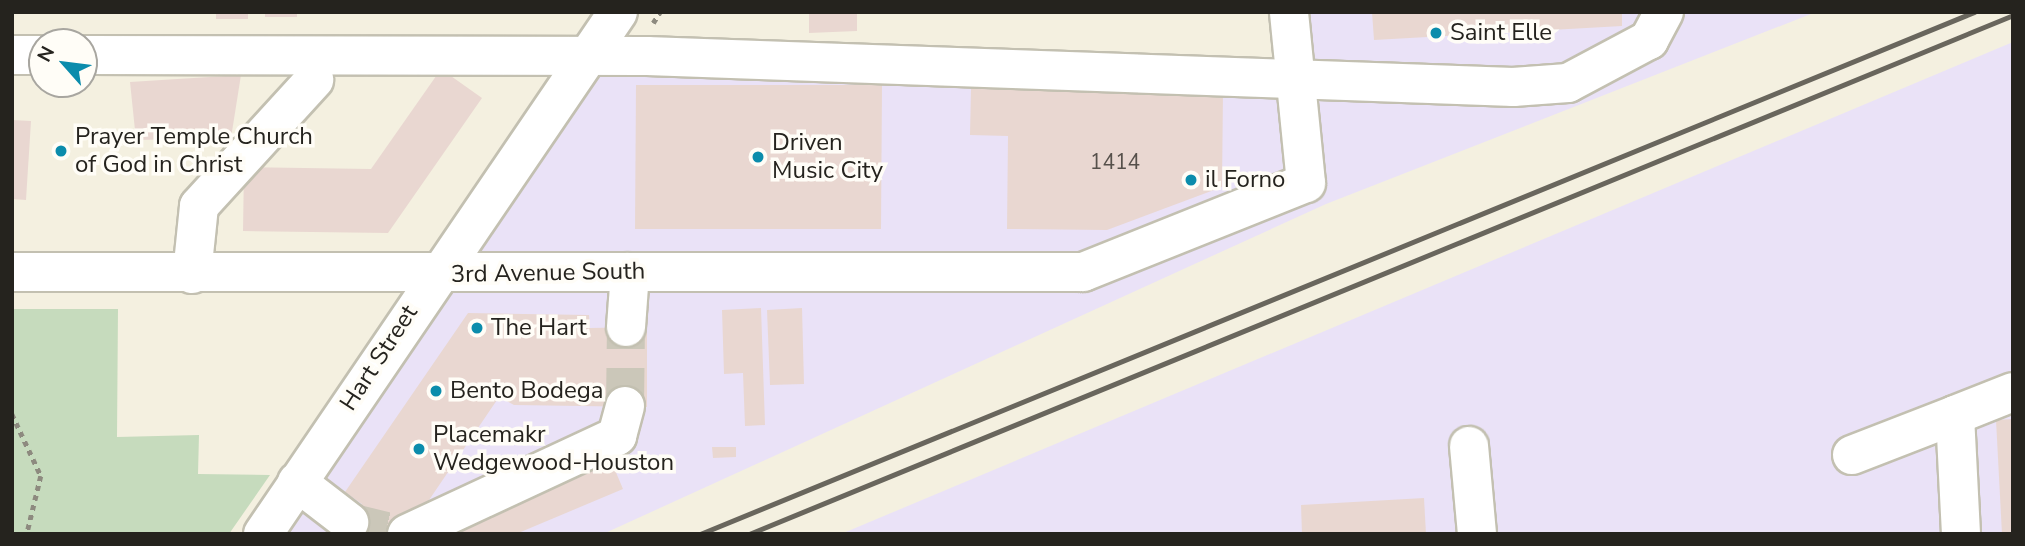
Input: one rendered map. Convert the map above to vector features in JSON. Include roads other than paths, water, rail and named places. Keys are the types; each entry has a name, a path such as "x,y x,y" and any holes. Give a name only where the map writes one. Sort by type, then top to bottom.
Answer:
{"street":[{"name":"Hart Street","path":"262,534 434,274 618,12"},
{"path":"1289,12 1296,78"},
{"path":"98,55 587,56 1296,78 1568,83 1649,40 1664,12"},
{"name":"3rd Avenue South","path":"12,272 1083,272 1307,183 1296,78"},
{"path":"192,274 199,206 314,80"},
{"path":"626,327 630,272"},
{"path":"1852,455 2013,392"},
{"path":"407,534 617,436 625,406"},
{"path":"1955,415 1961,534"},
{"path":"1469,446 1477,534"},
{"path":"297,482 349,522"}],"tunnel":[{"path":"625,406 626,327"},
{"path":"349,522 399,534"}],"railway":[{"path":"700,534 1974,12"},
{"path":"749,534 2013,15"}],"place":[{"name":"Saint Elle","path":"1436,33"},
{"name":"Prayer Temple Church of God in Christ","path":"61,151"},
{"name":"Driven Music City","path":"758,157"},
{"name":"il Forno","path":"1191,180"},
{"name":"The Hart","path":"477,328"},
{"name":"Bento Bodega","path":"436,391"},
{"name":"Placemakr Wedgewood-Houston","path":"419,449"}]}
